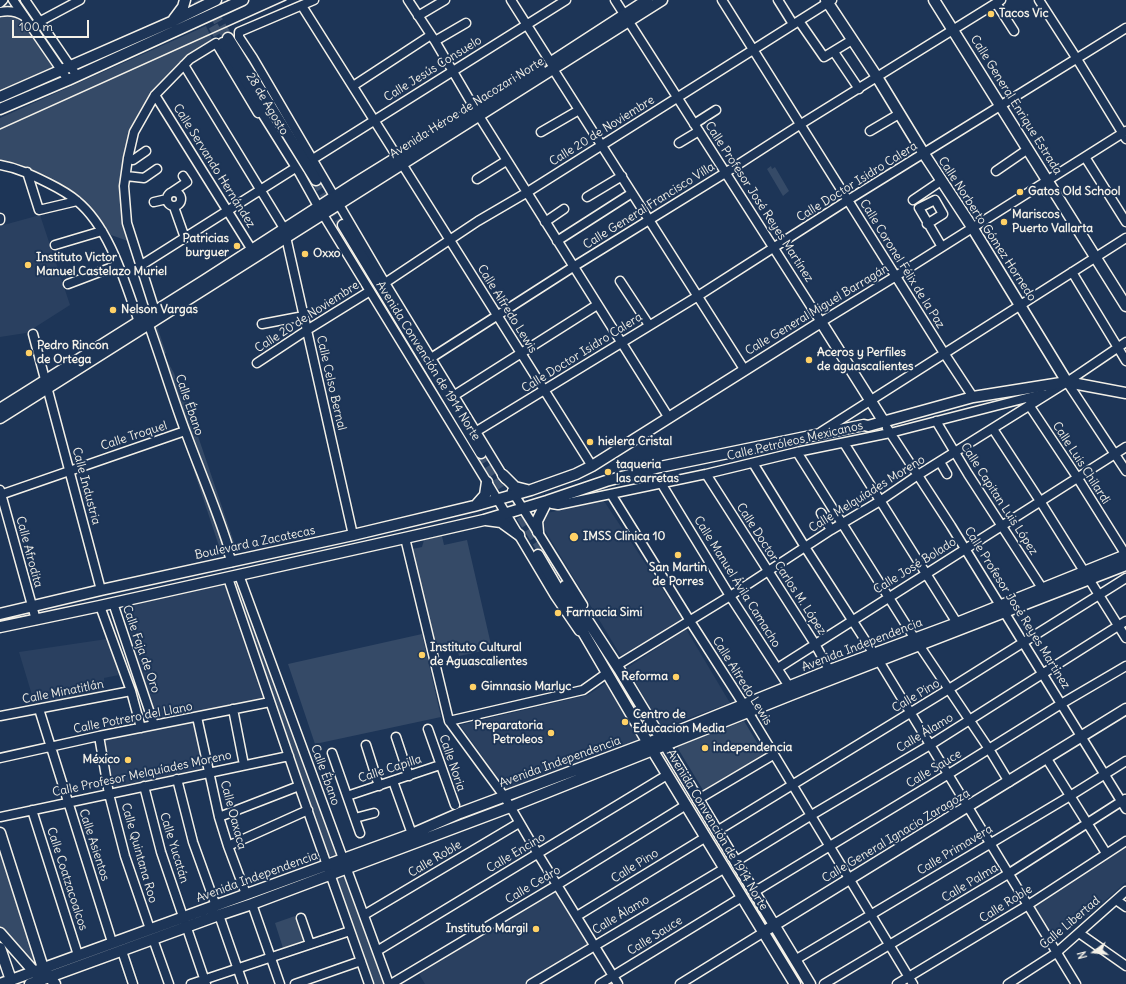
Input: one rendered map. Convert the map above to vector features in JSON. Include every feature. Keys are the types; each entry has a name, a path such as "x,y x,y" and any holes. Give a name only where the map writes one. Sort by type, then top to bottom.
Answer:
{"main road":[{"path":"171,22 183,7 185,0"},
{"path":"191,0 203,18"},
{"path":"0,97 65,67 171,22 216,0 222,9"},
{"path":"0,109 243,0"},
{"name":"Avenida Héroe de Nacozari Norte","path":"626,18 647,0"},
{"name":"Avenida Héroe de Nacozari Norte","path":"286,233 626,18 662,0"},
{"name":"Calle General Enrique Estrada","path":"934,0 1126,306"},
{"name":"Calle Norberto Gómez Hornedo","path":"827,1 972,228 1067,382"},
{"name":"Avenida Convención de 1914 Norte","path":"226,40 267,101 314,182 247,83 226,40"},
{"name":"Avenida Convención de 1914 Norte","path":"460,429 341,226 481,453"},
{"path":"144,321 155,311 252,250 286,233"},
{"path":"0,418 46,385 144,321 286,233"},
{"name":"Calle General Miguel Barragán","path":"514,494 531,490 576,474 592,466 744,369 821,322"},
{"name":"Calle Profesor José Reyes Martínez","path":"821,322 883,420"},
{"name":"Calle Petróleos Mexicanos","path":"505,512 547,501 606,481 660,467 815,436 864,425 867,421 883,420 899,414 909,415 973,397 1067,382 1126,393"},
{"path":"0,409 46,385"},
{"path":"503,475 515,487 531,490"},
{"path":"474,506 480,502 485,495 487,482"},
{"name":"Boulevard a Zacatecas","path":"0,614 101,590 353,535 474,506 514,494"},
{"path":"538,532 537,522 547,501"},
{"path":"0,627 405,538 484,520 505,512"},
{"path":"484,520 501,522 519,535"},
{"name":"Avenida Convención de 1914 Norte","path":"538,555 560,590 650,746 795,984"},
{"name":"Avenida Independencia","path":"345,864 460,813 504,796 663,741 832,674 1003,609 1087,575 1126,555"},
{"name":"Avenida Independencia","path":"918,642 957,623 1003,609 1042,588 1126,566"},
{"name":"Avenida Convención de 1914 Norte","path":"565,586 619,667 697,800 810,984"},
{"name":"Calle General Ignacio Zaragoza","path":"764,932 1126,709"},
{"name":"Avenida Independencia","path":"217,910 252,904 329,870 510,807 650,746"},
{"path":"0,833 38,970"},
{"name":"Avenida Independencia","path":"0,984 112,942 151,934 185,922 217,910 246,894 329,870"},
{"path":"0,933 38,970 47,981"},
{"name":"Avenida Independencia","path":"30,984 47,981 122,951 151,934"},
{"path":"0,948 11,980"}],"street":[{"path":"0,3 3,0"},
{"path":"13,0 31,26 65,67"},
{"path":"25,0 40,22 72,78"},
{"path":"31,26 80,0"},
{"path":"155,311 127,223 124,186 134,132 155,95 190,59 239,32 314,0"},
{"path":"408,0 433,38 506,161 669,418"},
{"path":"418,16 445,0"},
{"path":"511,0 744,369"},
{"name":"Calle Jesús Consuelo","path":"313,159 566,0"},
{"name":"Calle Profesor José Reyes Martínez","path":"615,0 821,322"},
{"name":"Calle Coronel Félix de la Paz","path":"722,0 944,354 973,397"},
{"path":"778,0 823,56 826,57 852,40"},
{"path":"1039,0 1125,135"},
{"name":"Calle 20 de Noviembre","path":"386,283 478,221 526,193 754,50 827,1"},
{"path":"999,2 1014,31"},
{"name":"Calle General Francisco Villa","path":"432,358 573,267 953,29 999,2"},
{"name":"Calle Alfredo Lewis","path":"302,6 353,86 373,121 451,240 497,316 592,466"},
{"path":"0,12 16,12 26,18"},
{"path":"353,86 433,38 466,23"},
{"name":"Calle Doctor Isidro Calera","path":"478,431 698,296 848,200 1126,28"},
{"name":"Avenida Convención de 1914 Norte","path":"226,40 239,37 254,58 386,283 478,431 514,494 619,667"},
{"name":"28 de Agosto","path":"226,40 292,170"},
{"path":"834,52 859,89"},
{"name":"Calle Celso Bernal","path":"184,66 286,233 353,535"},
{"name":"Avenida Convención de 1914 Norte","path":"247,83 249,91 300,174 320,211 572,623 593,649"},
{"name":"Calle Servando Hernández","path":"155,95 252,250"},
{"name":"Avenida Convención de 1914 Norte","path":"267,101 281,116 318,174 327,184"},
{"path":"541,132 580,110"},
{"path":"694,124 716,110"},
{"path":"870,131 899,114"},
{"path":"680,143 699,131"},
{"name":"Calle General Miguel Barragán","path":"821,322 1085,157 1125,135"},
{"path":"996,171 1028,149"},
{"path":"128,158 133,160 146,151"},
{"path":"1085,157 1126,222"},
{"path":"476,178 506,161"},
{"name":"Calle Ébano","path":"0,165 27,172 78,201 102,231 144,321 211,500 212,514 224,546 227,549 232,562"},
{"path":"126,176 144,178 157,169"},
{"path":"140,266 184,235 227,211 292,170 300,174"},
{"path":"27,172 39,210 78,201"},
{"path":"154,202 169,195 187,182 183,176"},
{"path":"587,197 622,176"},
{"path":"913,200 941,181"},
{"path":"177,193 181,199 180,204 174,206 169,205 169,195 177,193"},
{"path":"557,241 632,193"},
{"path":"174,206 184,235"},
{"path":"545,222 564,209"},
{"path":"927,224 942,247"},
{"path":"55,246 102,231"},
{"path":"815,436 1126,238"},
{"path":"68,284 118,265"},
{"path":"1072,272 1126,361"},
{"path":"620,281 649,325"},
{"name":"Calle 20 de Noviembre","path":"258,363 307,330 370,291"},
{"path":"455,395 597,305"},
{"path":"262,324 304,316"},
{"name":"Calle Industria","path":"33,334 101,590"},
{"name":"Calle Melquíades Moreno","path":"619,667 831,530 880,501 918,475 1067,382 1126,342"},
{"name":"Calle Norberto Gómez Hornedo","path":"1067,382 1126,472"},
{"name":"Calle Petróleos Mexicanos","path":"547,501 558,505 706,474 797,452 890,433 1048,393"},
{"name":"Calle Luis Chilardi","path":"1029,406 1126,555"},
{"name":"Calle Profesor José Reyes Martínez","path":"883,420 1003,609 1104,774 1124,803"},
{"name":"Calle Capitan Luis López","path":"936,421 1042,588"},
{"path":"993,429 1126,638"},
{"name":"Calle Troquel","path":"0,493 185,431"},
{"path":"844,443 957,623"},
{"name":"Calle José Bolado","path":"778,668 889,596 1126,447"},
{"path":"797,452 1009,782"},
{"path":"940,462 947,474"},
{"path":"753,463 805,548 911,713 967,808 1076,984"},
{"name":"Calle Doctor Carlos M. López","path":"706,474 815,644 832,674"},
{"name":"Calle Manuel Ávila Camacho","path":"661,483 730,596 791,690"},
{"name":"Calle Afrodita","path":"0,493 36,620"},
{"name":"Calle Alfredo Lewis","path":"612,494 690,621 746,708 791,785 913,984"},
{"path":"821,513 831,530"},
{"path":"405,538 449,721 504,796 618,984"},
{"name":"Calle Ébano","path":"239,575 390,984"},
{"path":"228,578 369,984"},
{"name":"Calle Pino","path":"717,831 911,713 1126,578"},
{"name":"Calle Faja de Oro","path":"113,603 154,725"},
{"name":"Calle Faja de Oro","path":"100,606 130,690 141,728"},
{"name":"Calle Álamo","path":"735,862 930,745 1126,621"},
{"name":"Calle Sauce","path":"754,892 948,775 1061,704 1126,666"},
{"path":"449,721 583,690 607,673"},
{"name":"Calle Minatitlán","path":"0,716 130,690"},
{"name":"Calle Potrero del Llano","path":"0,758 99,736 196,718 270,702"},
{"name":"Calle Asientos","path":"39,709 112,942"},
{"path":"233,709 244,765"},
{"name":"Calle Oaxaca","path":"196,718 219,817 246,894"},
{"name":"Calle Noria","path":"428,729 446,787 455,805"},
{"name":"Calle Quintana Roo","path":"99,736 109,794 125,856 169,984"},
{"path":"396,738 409,776"},
{"path":"366,745 378,786"},
{"path":"332,753 360,833"},
{"path":"697,800 773,754"},
{"name":"Calle Profesor Melquíades Moreno","path":"0,817 289,756"},
{"path":"1047,758 1106,853"},
{"name":"Calle Primavera","path":"795,960 1126,761"},
{"name":"Calle Capilla","path":"347,796 440,765"},
{"name":"Calle Encino","path":"377,951 668,774"},
{"path":"177,779 193,842 243,984"},
{"path":"393,781 412,834"},
{"name":"Calle Yucatán","path":"144,786 160,852 206,982"},
{"path":"219,817 299,786"},
{"name":"Calle Palma","path":"824,984 890,946 1087,824 1124,803"},
{"name":"Calle Cedro","path":"390,984 405,980 686,805"},
{"name":"Calle Coatzacoalcos","path":"32,810 78,955"},
{"path":"228,846 308,810"},
{"path":"355,818 374,812"},
{"name":"Calle Roble","path":"364,915 519,823"},
{"name":"Calle Pino","path":"577,916 706,837"},
{"name":"Calle Roble","path":"896,984 1028,905 1126,841"},
{"name":"Calle Álamo","path":"531,984 725,868"},
{"name":"Calle Libertad","path":"1008,984 1056,953 1126,891"},
{"name":"Calle Sauce","path":"600,984 742,897"},
{"path":"1116,900 1126,907"},
{"path":"252,904 280,984"},
{"path":"302,918 310,944"},
{"path":"191,984 206,982 238,968 350,931"},
{"name":"Calle General Ignacio Zaragoza","path":"680,984 764,932"},
{"path":"1079,933 1126,966"},
{"path":"122,951 133,984"},
{"path":"295,984 361,961"}],"shaded area":[{"path":"8,14 20,17 54,67 0,91 0,15"},
{"path":"206,26 212,39 187,56 171,71 157,87 135,124 128,144 120,186 121,212 128,241 111,235 80,197 45,175 0,161 0,118"},
{"path":"771,166 772,169 775,167 789,191 783,196 767,169"},
{"name":"Instituto Victor Manuel Castelazo Muriel","path":"40,215 70,305 26,333 0,337 0,226"},
{"path":"157,326 166,353 163,354 174,373 179,389 182,389 237,551 222,555 148,333"},
{"path":"604,501 682,619 621,656 543,527 544,517 547,513"},
{"path":"442,536 444,545 467,540 492,649 459,656 455,641 435,646 412,549 422,547 424,540"},
{"path":"224,583 263,699 156,719 122,606"},
{"path":"239,585 337,855 329,856 300,782 233,586"},
{"path":"686,629 730,703 662,728 627,668"},
{"path":"422,634 441,717 315,744 288,664"},
{"path":"107,639 119,675 104,678 104,691 35,705 19,652"},
{"name":"Preparatoria Petroleos","path":"607,682 642,741 507,791 460,725 588,695"},
{"path":"193,720 204,768 113,788 105,740"},
{"path":"744,721 764,754 703,790 677,747"},
{"path":"0,843 40,964 35,968 0,927"},
{"path":"1126,846 1126,882 1090,914 1053,937 1034,905"},
{"path":"345,870 387,984 373,984 352,930 335,876"},
{"name":"Instituto Margil","path":"555,891 589,944 524,984 425,984 419,974"},
{"path":"295,916 303,941 283,948 275,923"}],"tunnel":[{"path":"198,0 223,43"},
{"path":"206,0 228,38"},
{"path":"316,180 343,225"},
{"path":"460,429 481,463"},
{"path":"481,453 565,586"}],"railway":[{"path":"0,129 286,0"}],"place":[{"name":"Tacos Vic","path":"991,14"},
{"name":"Gatos Old School","path":"1020,192"},
{"name":"Mariscos Puerto Vallarta","path":"1004,222"},
{"name":"Patricias burguer","path":"237,246"},
{"name":"Oxxo","path":"305,254"},
{"name":"Instituto Victor Manuel Castelazo Muriel","path":"28,265"},
{"name":"Nelson Vargas","path":"113,310"},
{"name":"Pedro Rincon de Ortega","path":"29,353"},
{"name":"Aceros y Perfiles de aguascalientes","path":"809,360"},
{"name":"hielera Cristal","path":"590,442"},
{"name":"taqueria las carretas","path":"608,472"},
{"name":"IMSS Clinica 10","path":"574,537"},
{"name":"San Martin de Porres","path":"678,555"},
{"name":"Farmacia Simi","path":"558,613"},
{"name":"Instituto Cultural de Aguascalientes","path":"422,655"},
{"name":"Reforma","path":"676,677"},
{"name":"Gimnasio Marlyc","path":"473,687"},
{"name":"Centro de Educacion Media","path":"625,722"},
{"name":"Preparatoria Petroleos","path":"551,733"},
{"name":"independencia","path":"705,748"},
{"name":"México","path":"128,760"},
{"name":"Instituto Margil","path":"536,929"}]}
